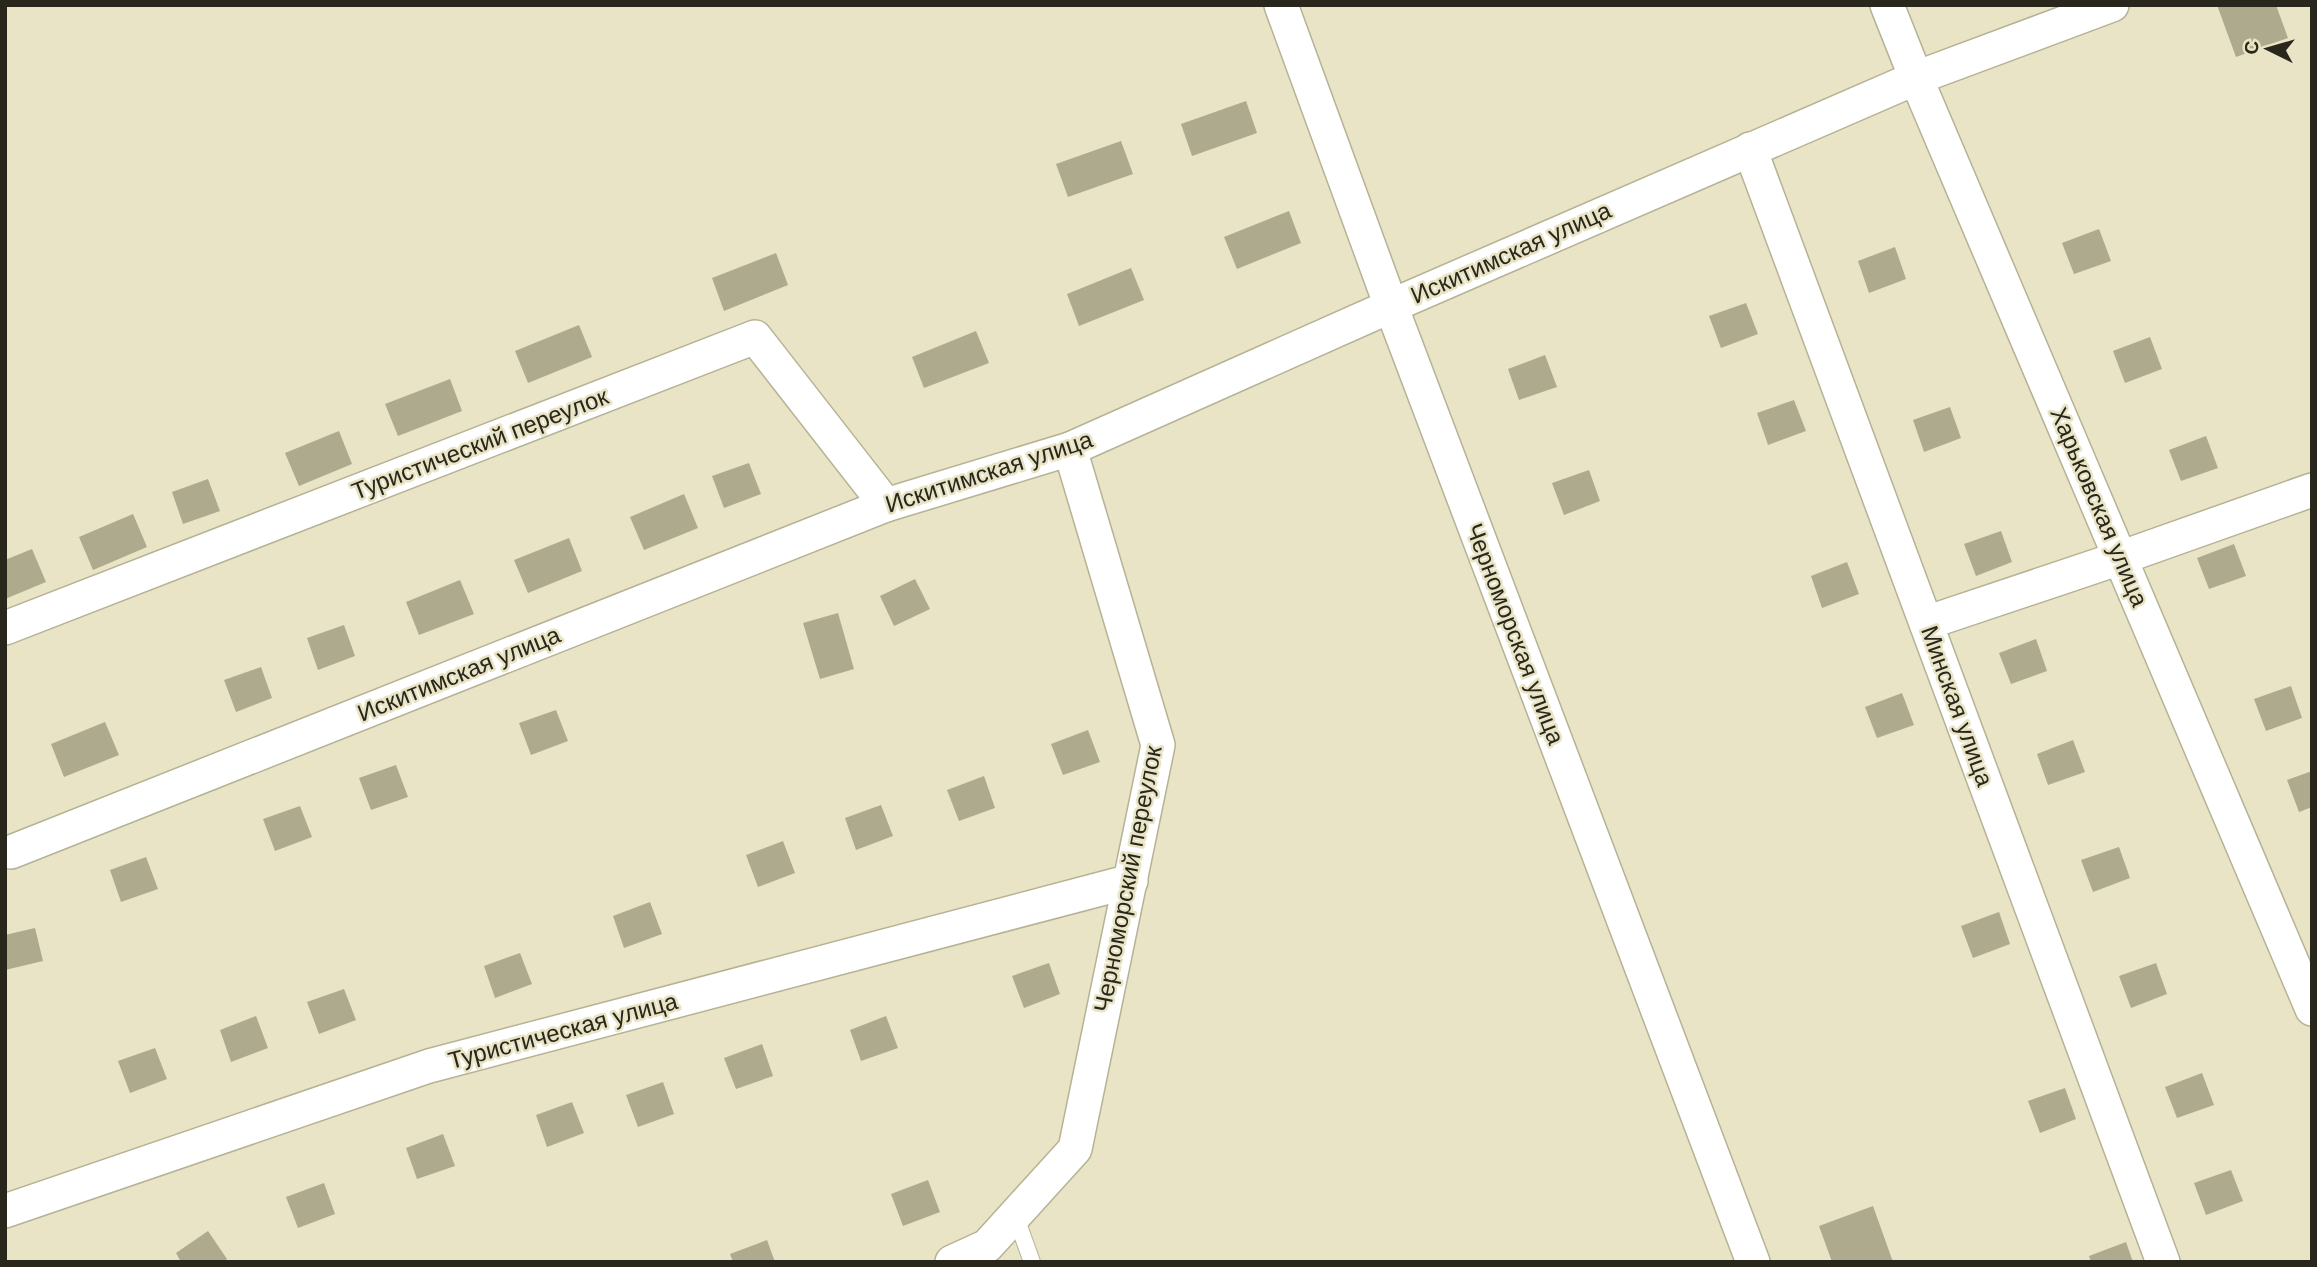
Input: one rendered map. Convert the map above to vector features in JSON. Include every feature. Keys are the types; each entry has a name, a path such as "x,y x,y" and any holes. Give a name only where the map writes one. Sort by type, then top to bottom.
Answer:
{"street":[{"name":"Черноморская улица","path":"1281,5 1391,306 1753,1262"},
{"name":"Харьковская улица","path":"1887,5 2312,1009"},
{"name":"Искитимская улица","path":"11,852 887,505 1070,449 1916,78 2112,5"},
{"name":"Минская улица","path":"1750,149 2163,1262"},
{"name":"Туристический переулок","path":"5,628 755,337 887,505"},
{"name":"Черноморский переулок","path":"951,1262 987,1245 1075,1149 1158,745 1070,449"},
{"path":"1926,622 2120,558 2312,490"},
{"name":"Туристическая улица","path":"5,1211 429,1066 1130,881"}],"lane":[{"path":"1015,1215 1032,1262"}],"building":[{"path":"2217,5 2276,5 2288,38 2236,57"},
{"path":"1246,101 1257,133 1192,156 1181,124"},
{"path":"1121,141 1133,174 1068,197 1056,164"},
{"path":"1289,211 1301,243 1237,269 1224,237"},
{"path":"2099,229 2111,261 2074,274 2062,243"},
{"path":"1895,247 1906,279 1869,293 1858,261"},
{"path":"776,253 788,285 724,311 712,278"},
{"path":"1131,268 1144,300 1079,326 1067,294"},
{"path":"1746,303 1758,334 1721,348 1709,316"},
{"path":"579,325 592,357 528,383 515,351"},
{"path":"976,331 989,363 924,388 912,357"},
{"path":"2150,337 2162,369 2125,383 2113,351"},
{"path":"1545,355 1557,387 1519,400 1508,369"},
{"path":"450,379 462,411 398,436 385,404"},
{"path":"1794,400 1806,431 1768,445 1757,413"},
{"path":"1950,407 1961,438 1924,452 1913,420"},
{"path":"339,431 352,464 299,486 285,453"},
{"path":"2206,436 2218,468 2181,481 2169,450"},
{"path":"749,463 761,494 724,508 712,476"},
{"path":"1589,470 1600,501 1564,515 1552,483"},
{"path":"208,479 220,511 183,524 172,492"},
{"path":"684,494 698,528 644,550 630,517"},
{"path":"133,514 147,547 93,570 79,537"},
{"path":"2001,531 2012,562 1976,576 1964,544"},
{"path":"569,538 582,571 528,593 514,560"},
{"path":"2234,544 2246,576 2209,589 2197,558"},
{"path":"32,549 46,582 5,599 5,560"},
{"path":"1847,562 1859,594 1822,608 1811,576"},
{"path":"915,579 930,609 894,626 880,596"},
{"path":"460,580 474,614 419,635 406,602"},
{"path":"838,613 854,669 820,679 803,623"},
{"path":"344,625 355,656 318,670 307,638"},
{"path":"2036,639 2047,671 2011,684 1999,653"},
{"path":"261,667 272,698 236,712 224,680"},
{"path":"2291,686 2302,718 2266,731 2254,699"},
{"path":"1902,693 1914,725 1877,738 1865,707"},
{"path":"556,710 568,741 531,755 519,723"},
{"path":"105,722 119,755 64,777 51,744"},
{"path":"1088,730 1100,762 1063,775 1051,744"},
{"path":"2073,740 2085,772 2048,785 2037,754"},
{"path":"396,765 408,797 371,810 359,778"},
{"path":"2312,771 2312,807 2299,812 2287,780"},
{"path":"984,776 995,808 959,821 947,790"},
{"path":"881,805 893,836 856,850 845,818"},
{"path":"300,806 312,837 275,851 263,819"},
{"path":"783,841 795,873 758,887 746,855"},
{"path":"2119,847 2130,878 2093,892 2081,860"},
{"path":"146,857 158,889 121,902 110,870"},
{"path":"650,902 662,934 624,948 613,916"},
{"path":"1999,912 2010,944 1973,958 1961,926"},
{"path":"35,928 43,961 5,970 5,935"},
{"path":"520,953 532,984 495,998 484,966"},
{"path":"1049,963 1060,994 1024,1008 1012,976"},
{"path":"2156,963 2167,994 2131,1008 2119,976"},
{"path":"344,989 356,1020 319,1034 307,1002"},
{"path":"256,1016 268,1048 231,1062 220,1030"},
{"path":"886,1016 898,1048 861,1061 850,1030"},
{"path":"762,1044 773,1076 736,1089 724,1058"},
{"path":"155,1048 167,1079 130,1093 118,1061"},
{"path":"2202,1073 2214,1105 2177,1118 2165,1087"},
{"path":"663,1082 674,1114 638,1127 626,1095"},
{"path":"2065,1088 2076,1119 2040,1133 2028,1101"},
{"path":"572,1102 584,1133 547,1147 536,1115"},
{"path":"443,1134 455,1166 417,1179 406,1148"},
{"path":"2231,1170 2243,1201 2206,1215 2194,1183"},
{"path":"928,1180 940,1212 903,1226 891,1194"},
{"path":"324,1183 335,1214 298,1228 286,1197"},
{"path":"1873,1206 1893,1262 1832,1262 1819,1226"},
{"path":"208,1231 227,1259 223,1262 181,1262 176,1253"},
{"path":"767,1240 775,1262 733,1262 730,1254"},
{"path":"2126,1242 2133,1262 2091,1262 2089,1256"}]}
